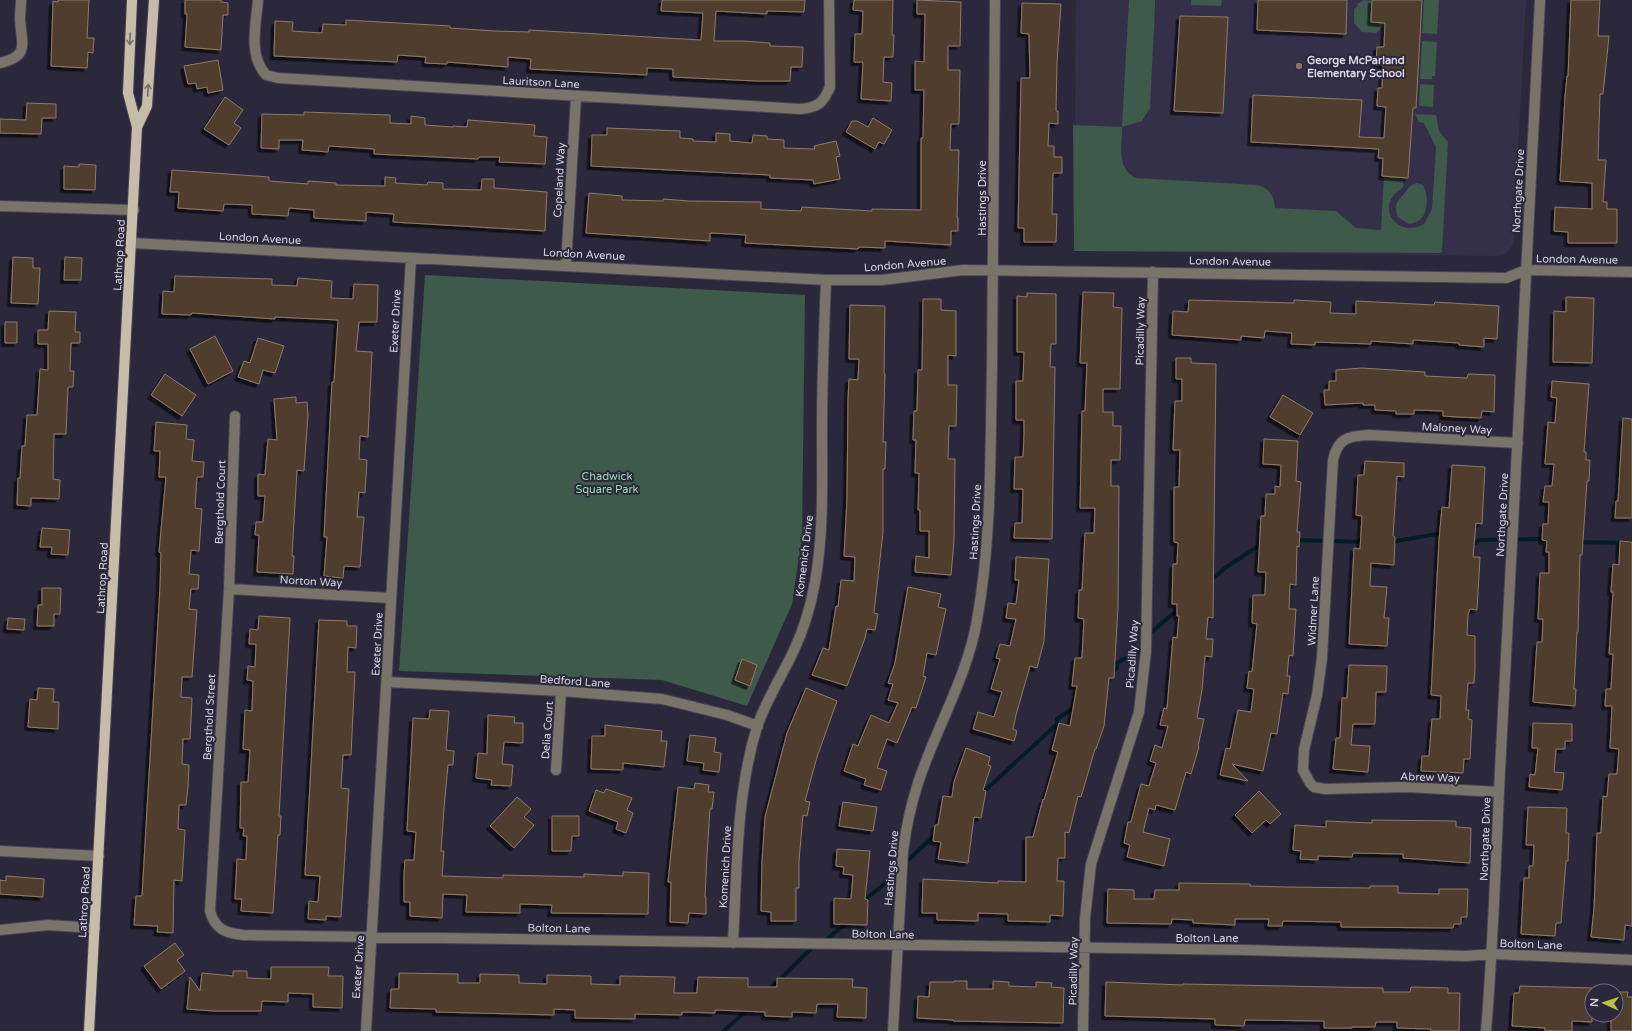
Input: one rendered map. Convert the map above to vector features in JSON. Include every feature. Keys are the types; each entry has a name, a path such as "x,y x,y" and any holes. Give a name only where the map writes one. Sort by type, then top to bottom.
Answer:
{"main road":[{"name":"Lathrop Road","path":"89,1031 134,210 137,127 128,93 132,0"},
{"name":"Lathrop Road","path":"137,127 147,106 154,0"}],"street":[{"path":"0,62 18,57 23,48 20,20 21,0"},
{"name":"Lauritson Lane","path":"258,0 254,51 258,64 266,75 286,78 576,97 622,98 801,109 818,106 825,99 830,87 829,0"},
{"name":"Hastings Drive","path":"893,1031 903,851 907,826 919,783 951,706 969,656 977,622 984,572 990,446 995,0"},
{"name":"Northgate Drive","path":"1486,1031 1493,954 1499,792 1540,0"},
{"name":"Copeland Way","path":"566,265 576,97"},
{"path":"0,206 134,210"},
{"name":"London Avenue","path":"132,243 826,280 882,280 963,270 1506,278 1526,270 1632,272"},
{"name":"Exeter Drive","path":"366,1031 411,258"},
{"name":"Picadilly Way","path":"1083,1031 1086,949 1085,918 1091,864 1138,712 1146,651 1153,272"},
{"name":"Komenich Drive","path":"733,942 740,820 749,756 766,704 795,649 807,617 815,581 822,510 822,365 826,280"},
{"name":"Bergthold Court","path":"228,589 235,416"},
{"name":"Widmer Lane","path":"1361,788 1314,787 1303,770 1304,750 1317,695 1322,658 1333,460 1335,451 1344,439 1353,436 1395,436"},
{"name":"Maloney Way","path":"1395,436 1518,443"},
{"name":"Norton Way","path":"228,589 391,598"},
{"name":"Bergthold Street","path":"214,846 228,589"},
{"name":"Bedford Lane","path":"387,682 561,691 662,699 727,715 758,726"},
{"name":"Delia Court","path":"556,770 561,691"},
{"name":"Abrew Way","path":"1361,788 1407,787 1499,792"},
{"name":"Bolton Lane","path":"214,846 210,911 213,920 222,930 227,933 242,935 1086,949 1244,950 1466,956 1493,954 1632,960"},
{"path":"0,851 98,856"},
{"path":"0,930 48,925 95,928"}],"shaded area":[{"name":"George McParland Elementary School","path":"1076,0 1526,0 1513,245 1504,255 1499,256 1074,251"}],"green space":[{"path":"1129,0 1155,0 1150,108 1142,121 1122,127"},
{"path":"1191,0 1222,0 1221,6 1191,5"},
{"path":"1364,0 1372,1 1385,23 1385,25 1376,33 1362,32 1354,23 1354,9 1358,6 1357,4"},
{"path":"1424,0 1439,0 1437,34 1422,33"},
{"path":"1422,41 1437,42 1435,76 1432,76 1432,79 1420,79"},
{"path":"1420,84 1434,85 1433,107 1419,106"},
{"path":"1415,114 1436,115 1439,131 1448,142 1442,252 1074,251 1073,125 1122,127 1121,149 1123,163 1125,169 1136,178 1257,185 1268,190 1272,196 1275,208 1336,211 1356,228 1381,230 1384,176 1404,178 1403,187 1394,195 1389,203 1389,211 1395,222 1408,228 1416,227 1424,224 1432,209 1436,147 1424,123 1419,122"},
{"path":"1417,183 1423,185 1427,197 1426,209 1421,219 1409,224 1398,217 1396,205 1409,188"},
{"name":"Chadwick Square Park","path":"425,275 805,295 802,537 792,604 747,706 662,680 399,671"}],"building":[{"path":"58,0 89,0 87,38 94,38 93,53 88,52 87,68 51,66 53,1 58,2"},
{"path":"185,0 221,0 221,2 228,3 228,15 223,15 221,50 185,47 187,14 185,14"},
{"path":"662,0 805,0 804,12 767,11 767,14 716,11 714,41 743,41 770,43 770,46 803,47 802,67 791,67 790,81 756,81 673,77 673,69 647,68 647,75 530,69 531,59 508,57 508,67 447,62 447,64 425,63 426,57 398,55 397,62 274,56 275,21 293,22 292,31 322,33 323,24 346,25 346,20 450,26 450,28 495,31 529,32 529,30 701,40 703,13 661,11"},
{"path":"854,0 893,0 893,57 884,57 883,82 892,83 891,101 861,99 863,62 854,62 855,34 862,34 863,11 853,10"},
{"path":"917,0 961,2 960,46 948,46 948,70 960,70 959,124 951,124 950,150 959,150 958,231 951,231 951,245 885,241 885,248 859,247 858,249 745,243 746,235 731,234 710,233 710,241 586,233 589,193 622,196 622,200 663,201 663,199 689,201 761,202 761,209 801,211 802,207 872,211 872,209 921,210 921,138 923,138 924,90 915,90 915,61 924,62 925,14 917,14"},
{"path":"1258,0 1347,0 1346,34 1257,30"},
{"path":"1372,0 1422,0 1416,108 1413,108 1408,178 1382,176 1383,158 1378,158 1379,149 1251,142 1253,95 1362,100 1359,137 1384,138 1386,107 1377,106 1378,88 1382,88 1383,65 1376,64 1377,47 1384,47 1385,23 1371,22"},
{"path":"1571,0 1600,0 1598,36 1609,36 1603,94 1600,94 1598,160 1606,160 1603,202 1607,202 1607,209 1617,209 1617,243 1568,243 1568,232 1554,231 1555,207 1592,209 1592,183 1560,181 1565,97 1568,76"},
{"path":"1022,3 1061,4 1057,63 1056,111 1058,111 1058,124 1049,123 1048,146 1054,146 1054,157 1062,157 1062,173 1053,173 1052,214 1057,214 1056,242 1024,242 1024,228 1018,228 1021,78 1030,78 1029,34 1021,33"},
{"path":"1180,16 1228,17 1223,113 1174,111"},
{"path":"218,60 223,90 208,93 207,87 197,89 196,83 188,84 184,66"},
{"path":"225,97 243,110 234,123 241,128 229,145 204,129"},
{"path":"27,103 56,104 56,118 42,118 41,134 0,133 0,119 26,120"},
{"path":"304,112 390,115 390,123 411,124 411,116 425,118 425,125 453,127 467,127 468,120 535,125 534,136 547,137 545,164 499,162 500,157 479,157 478,159 374,154 374,149 329,146 328,152 302,150 303,140 279,140 279,149 261,148 262,114 304,115"},
{"path":"873,118 892,130 884,144 879,142 875,149 846,132 852,121 857,121 868,127"},
{"path":"607,128 680,131 680,138 693,139 693,141 716,142 716,133 730,134 730,141 752,143 753,135 767,136 767,139 784,140 784,148 815,149 814,146 836,141 840,156 836,157 840,179 814,184 813,180 770,178 770,175 591,166 592,135 607,135"},
{"path":"79,164 96,165 95,190 64,189 64,166 79,167"},
{"path":"172,170 269,177 269,181 308,184 308,181 336,183 336,185 385,186 385,177 396,178 395,183 427,185 428,182 443,183 443,189 481,190 482,179 494,179 494,188 547,192 545,231 393,222 394,214 366,212 366,221 314,218 314,210 289,208 288,216 252,214 252,205 224,204 223,211 178,208 179,192 170,192"},
{"path":"13,257 33,258 33,268 40,268 38,304 11,303"},
{"path":"65,257 82,258 81,280 64,280"},
{"path":"175,276 272,279 272,285 297,286 298,278 332,281 331,298 353,299 354,284 378,285 377,322 359,322 356,351 372,352 368,437 360,436 359,459 367,460 365,493 359,492 357,517 364,517 360,567 344,566 343,578 324,576 327,537 324,537 332,382 334,382 338,320 275,317 275,319 192,313 191,315 162,314 163,291 174,292"},
{"path":"1083,292 1114,293 1113,307 1122,308 1120,389 1103,389 1103,412 1113,412 1113,426 1121,426 1120,460 1111,460 1111,486 1119,486 1118,607 1114,678 1109,678 1104,726 1095,749 1081,797 1078,796 1069,833 1065,832 1065,858 1058,858 1057,881 1064,881 1063,916 1050,915 1050,922 1008,921 1008,914 978,913 978,921 937,920 937,913 922,913 923,879 998,883 998,881 1026,882 1026,837 1033,837 1058,752 1052,750 1059,723 1070,726 1077,686 1072,686 1075,658 1082,658 1084,619 1078,618 1079,590 1082,590 1085,533 1094,533 1095,508 1080,508 1082,411 1085,411 1087,363 1080,363"},
{"path":"1027,293 1056,294 1056,344 1051,344 1050,367 1055,367 1052,539 1014,538 1015,523 1022,523 1023,489 1014,489 1015,457 1023,457 1024,435 1024,420 1016,420 1016,381 1023,381 1024,352 1017,352 1017,296 1027,297"},
{"path":"1566,297 1594,298 1592,363 1553,362 1554,311 1566,312"},
{"path":"923,299 941,299 941,310 956,311 956,356 948,355 948,385 957,385 956,426 949,426 948,459 955,459 954,541 951,575 915,572 916,556 929,558 929,531 920,531 920,510 918,510 919,473 915,473 916,440 913,440 914,411 917,411 918,370 922,370"},
{"path":"1189,300 1294,303 1294,300 1331,302 1330,313 1356,314 1356,301 1434,305 1435,302 1499,306 1497,339 1484,338 1484,347 1459,345 1459,343 1413,340 1413,344 1371,341 1371,344 1315,342 1315,345 1291,344 1292,333 1265,331 1264,338 1241,336 1241,340 1172,335 1173,311 1188,312"},
{"path":"850,305 885,306 883,442 886,442 885,469 883,469 883,532 874,613 878,614 875,630 867,629 847,686 812,675 823,648 829,650 836,606 838,607 841,580 854,581 855,557 844,556 847,499 849,379 858,380 859,359 849,359"},
{"path":"49,311 76,312 75,332 80,332 80,343 71,343 70,371 74,371 73,387 68,387 66,434 54,434 53,479 60,480 59,499 31,498 31,506 17,505 18,478 20,478 22,446 25,446 27,415 37,415 40,369 48,370 48,344 38,344 38,330 48,330"},
{"path":"5,322 17,322 17,343 5,343"},
{"path":"215,336 233,371 208,384 190,349"},
{"path":"258,338 284,346 275,373 263,370 259,384 238,377 244,361 250,363"},
{"path":"1176,358 1191,358 1191,363 1216,364 1213,618 1208,617 1206,639 1213,639 1212,657 1205,656 1202,690 1197,718 1204,719 1199,747 1191,774 1186,772 1175,810 1156,805 1155,810 1149,808 1143,832 1170,839 1164,866 1127,857 1130,845 1124,843 1128,822 1131,822 1141,784 1149,786 1156,763 1150,761 1155,745 1162,748 1168,726 1160,725 1164,708 1167,709 1173,637 1177,638 1179,616 1177,616 1177,604 1172,604 1173,564 1177,564 1178,543 1174,542 1174,487 1179,487 1180,450 1173,450 1175,401 1182,401 1182,379 1176,379"},
{"path":"1362,368 1425,372 1425,376 1467,378 1468,374 1495,375 1494,412 1482,411 1481,418 1443,416 1443,411 1414,410 1414,414 1396,414 1396,411 1375,410 1375,405 1363,405 1363,403 1325,405 1324,390 1329,390 1329,381 1336,381 1336,370"},
{"path":"165,374 196,395 182,416 151,395"},
{"path":"1552,381 1589,384 1584,452 1586,452 1586,460 1590,460 1589,481 1587,481 1582,555 1580,555 1578,632 1574,689 1576,689 1575,706 1533,702 1537,642 1542,642 1543,619 1538,619 1540,573 1549,573 1549,552 1546,552 1547,541 1542,540 1543,524 1548,524 1549,502 1543,502 1545,486 1552,486 1554,464 1545,464 1548,422 1555,423 1557,398 1551,397"},
{"path":"1283,395 1313,413 1300,435 1270,417"},
{"path":"296,397 296,403 307,402 308,415 304,471 297,470 292,556 294,556 293,574 257,572 259,535 255,535 256,522 263,522 265,496 258,496 258,474 265,475 268,439 277,440 274,399"},
{"path":"1623,418 1632,419 1632,518 1615,518 1616,501 1618,501"},
{"path":"156,422 187,425 186,439 194,440 192,461 204,462 203,477 197,477 195,508 202,509 199,551 191,550 189,574 199,575 198,589 191,589 189,609 197,610 192,677 182,677 181,697 192,698 190,739 183,739 182,764 189,765 188,787 186,805 179,805 178,829 185,830 182,881 174,880 173,933 157,932 158,926 134,925 136,896 142,896 160,587 161,553 159,552 166,477 159,477 160,451 154,451"},
{"path":"1264,439 1298,441 1296,481 1301,482 1297,532 1300,532 1299,547 1297,546 1296,585 1290,584 1289,609 1296,609 1293,656 1289,655 1287,676 1290,676 1288,694 1283,693 1277,734 1271,733 1263,771 1232,764 1248,781 1220,775 1226,748 1230,749 1238,710 1251,712 1254,689 1247,688 1249,671 1252,672 1257,624 1252,623 1253,595 1265,595 1266,572 1258,572 1261,516 1265,516 1266,494 1275,494 1275,486 1280,487 1281,465 1263,464"},
{"path":"1365,461 1404,463 1404,477 1397,476 1393,536 1395,537 1394,565 1371,563 1370,586 1387,587 1384,618 1389,618 1387,646 1349,644 1354,548 1360,549 1362,516 1356,515 1358,475 1364,475"},
{"path":"1452,465 1485,467 1482,524 1476,523 1473,557 1480,557 1477,610 1470,609 1468,614 1467,635 1475,636 1475,669 1474,683 1468,683 1466,710 1469,710 1468,719 1472,720 1470,759 1464,759 1463,773 1421,771 1422,756 1429,756 1432,719 1440,719 1441,696 1431,695 1442,507 1449,508"},
{"path":"42,528 70,530 68,555 51,554 52,547 40,547"},
{"path":"1620,541 1632,542 1632,926 1625,925 1624,940 1591,937 1594,909 1597,833 1601,833 1603,796 1607,797 1609,774 1617,774 1619,749 1610,748 1612,706 1605,706 1606,689 1611,689 1613,654 1609,654 1613,592 1611,592 1613,564 1619,565"},
{"path":"1016,557 1049,559 1044,641 1037,668 1030,666 1013,729 1017,731 1014,741 973,729 978,712 994,717 1002,692 991,689 1000,659 996,658 1000,644 1010,646 1016,619 1006,618 1008,603 1016,604 1019,580 1015,580"},
{"path":"908,587 941,594 938,607 946,609 936,655 927,653 923,676 926,677 916,708 912,707 897,743 887,739 877,768 887,771 881,790 864,785 866,779 844,771 853,744 858,746 871,715 889,723 898,703 888,700 893,684 888,683 895,663"},
{"path":"42,588 61,588 60,614 54,614 54,626 37,626 38,605 42,605"},
{"path":"259,616 290,618 279,816 281,816 280,835 278,835 273,913 241,911 242,899 235,899 237,859 246,860 247,836 243,836 244,828 240,828 241,782 248,782 250,750 243,749 245,710 252,711 253,681 247,680 248,666 255,667 256,644 249,644 250,629 258,630"},
{"path":"8,618 25,619 24,630 7,629"},
{"path":"319,620 347,621 347,626 357,626 356,648 348,647 347,672 355,672 351,755 343,755 341,788 349,789 341,917 326,916 326,920 308,919 309,901 318,902 320,876 305,875"},
{"path":"742,659 757,665 750,686 735,680"},
{"path":"1349,665 1387,666 1386,692 1376,692 1375,724 1353,724 1351,745 1370,746 1368,772 1333,769 1336,738 1340,738 1342,698 1347,698"},
{"path":"38,688 54,689 53,702 59,702 58,729 28,727 30,699 37,700"},
{"path":"806,688 837,701 817,757 805,801 810,802 807,816 803,815 799,861 799,888 796,888 796,921 771,921 771,912 761,911 765,817 787,733"},
{"path":"430,710 449,711 446,750 454,751 453,765 448,765 441,851 444,851 442,876 503,878 503,875 584,877 584,874 623,876 623,872 649,873 648,914 551,913 552,905 520,904 520,913 466,912 467,895 443,894 442,918 410,916 410,902 404,902 404,875 405,860 414,860 416,832 407,831 413,718 429,719"},
{"path":"488,715 515,717 514,723 523,723 523,743 504,742 502,764 513,765 511,786 491,785 492,780 476,778 478,753 487,754"},
{"path":"1533,723 1572,724 1572,741 1565,741 1565,749 1556,749 1554,772 1564,773 1562,790 1529,787 1530,774 1535,775 1538,748 1532,748"},
{"path":"605,725 662,731 661,741 667,741 664,767 623,763 623,770 591,769 592,736 605,736"},
{"path":"690,735 716,738 714,752 721,753 719,772 703,770 704,763 687,761"},
{"path":"966,748 990,757 988,765 991,766 983,790 986,791 981,818 974,817 968,863 938,859 941,842 933,841 935,825 938,825 943,796 952,797 954,782"},
{"path":"695,783 709,785 708,792 714,792 712,809 710,809 705,897 706,914 689,913 688,923 670,922 671,882 668,882 678,787 694,789"},
{"path":"606,789 632,798 627,810 633,813 626,833 616,829 618,822 589,811 596,790 604,793"},
{"path":"1259,791 1281,814 1270,824 1266,820 1252,833 1235,815"},
{"path":"517,797 531,809 524,817 534,825 514,848 490,826"},
{"path":"843,802 877,807 873,831 839,826"},
{"path":"1528,807 1567,808 1566,833 1569,833 1568,861 1566,861 1561,923 1556,923 1555,936 1521,934 1524,878 1529,878 1529,866 1533,866 1534,845 1526,845"},
{"path":"552,816 579,816 579,836 572,836 571,851 552,851"},
{"path":"1372,820 1456,821 1456,827 1471,828 1470,863 1403,858 1403,854 1353,853 1352,857 1318,856 1318,860 1300,859 1301,851 1293,850 1295,825 1326,827 1326,821 1372,823"},
{"path":"837,849 870,851 865,899 868,900 867,925 834,924 834,898 851,899 853,875 843,874 844,867 836,866"},
{"path":"6,876 44,879 43,897 0,894 0,880 6,881"},
{"path":"1179,883 1250,884 1250,886 1286,887 1370,888 1370,886 1398,886 1398,893 1439,894 1439,889 1468,889 1467,917 1461,917 1461,924 1454,924 1453,928 1341,927 1341,922 1283,921 1282,926 1268,926 1269,919 1235,919 1235,925 1193,923 1193,920 1172,919 1171,924 1107,923 1108,889 1134,890 1134,899 1154,899 1155,890 1179,890"},
{"path":"175,943 184,955 177,960 185,971 161,989 144,966"},
{"path":"271,967 329,967 328,976 343,976 342,1008 313,1007 313,994 288,993 288,1002 262,1001 261,1011 214,1011 187,1009 190,977 200,991 202,973 233,976 233,971 247,971 247,978 271,979"},
{"path":"399,973 458,974 458,983 480,983 480,974 519,975 519,983 547,984 547,975 591,976 591,984 620,985 620,976 675,977 674,993 697,993 698,977 748,978 748,987 777,987 777,978 853,979 852,987 867,988 866,1018 837,1017 838,1004 817,1004 816,1013 792,1012 792,1017 765,1016 765,1012 715,1010 715,1013 682,1012 682,1015 635,1014 635,1019 575,1018 575,1010 554,1009 554,1015 436,1012 436,1009 390,1008 391,989 399,989"},
{"path":"967,981 967,989 993,989 993,981 1009,982 1009,986 1036,987 1036,982 1052,983 1051,987 1064,988 1063,1023 953,1021 917,1018 918,996 929,997 930,982"},
{"path":"1106,982 1183,985 1383,988 1383,992 1410,992 1411,987 1448,988 1448,993 1460,993 1459,1031 1431,1031 1431,1029 1397,1028 1397,1022 1376,1022 1375,1027 1324,1028 1324,1021 1245,1020 1244,1026 1215,1025 1215,1019 1105,1016"},
{"path":"1520,986 1584,988 1584,1022 1572,1021 1572,1031 1545,1031 1545,1028 1512,1026 1514,993 1519,993"},
{"path":"1624,992 1628,992 1627,997 1632,997 1632,1031 1611,1031 1611,1023 1624,1023"}],"waterway":[{"path":"1390,542 1443,533"},
{"path":"1469,543 1476,543 1479,540 1547,539"},
{"path":"1295,540 1366,542"},
{"path":"1578,542 1632,543"},
{"path":"1210,581 1225,568 1260,545 1263,546"},
{"path":"1148,635 1181,607"},
{"path":"1111,673 1117,668 1117,663 1146,647"},
{"path":"981,794 1057,724 1057,719 1078,705"},
{"path":"904,864 937,833"},
{"path":"862,902 901,871"},
{"path":"823,942 843,926 844,921"},
{"path":"769,990 814,946"},
{"path":"724,1031 749,1008"}],"place":[{"name":"George McParland Elementary School","path":"1299,66"}]}
